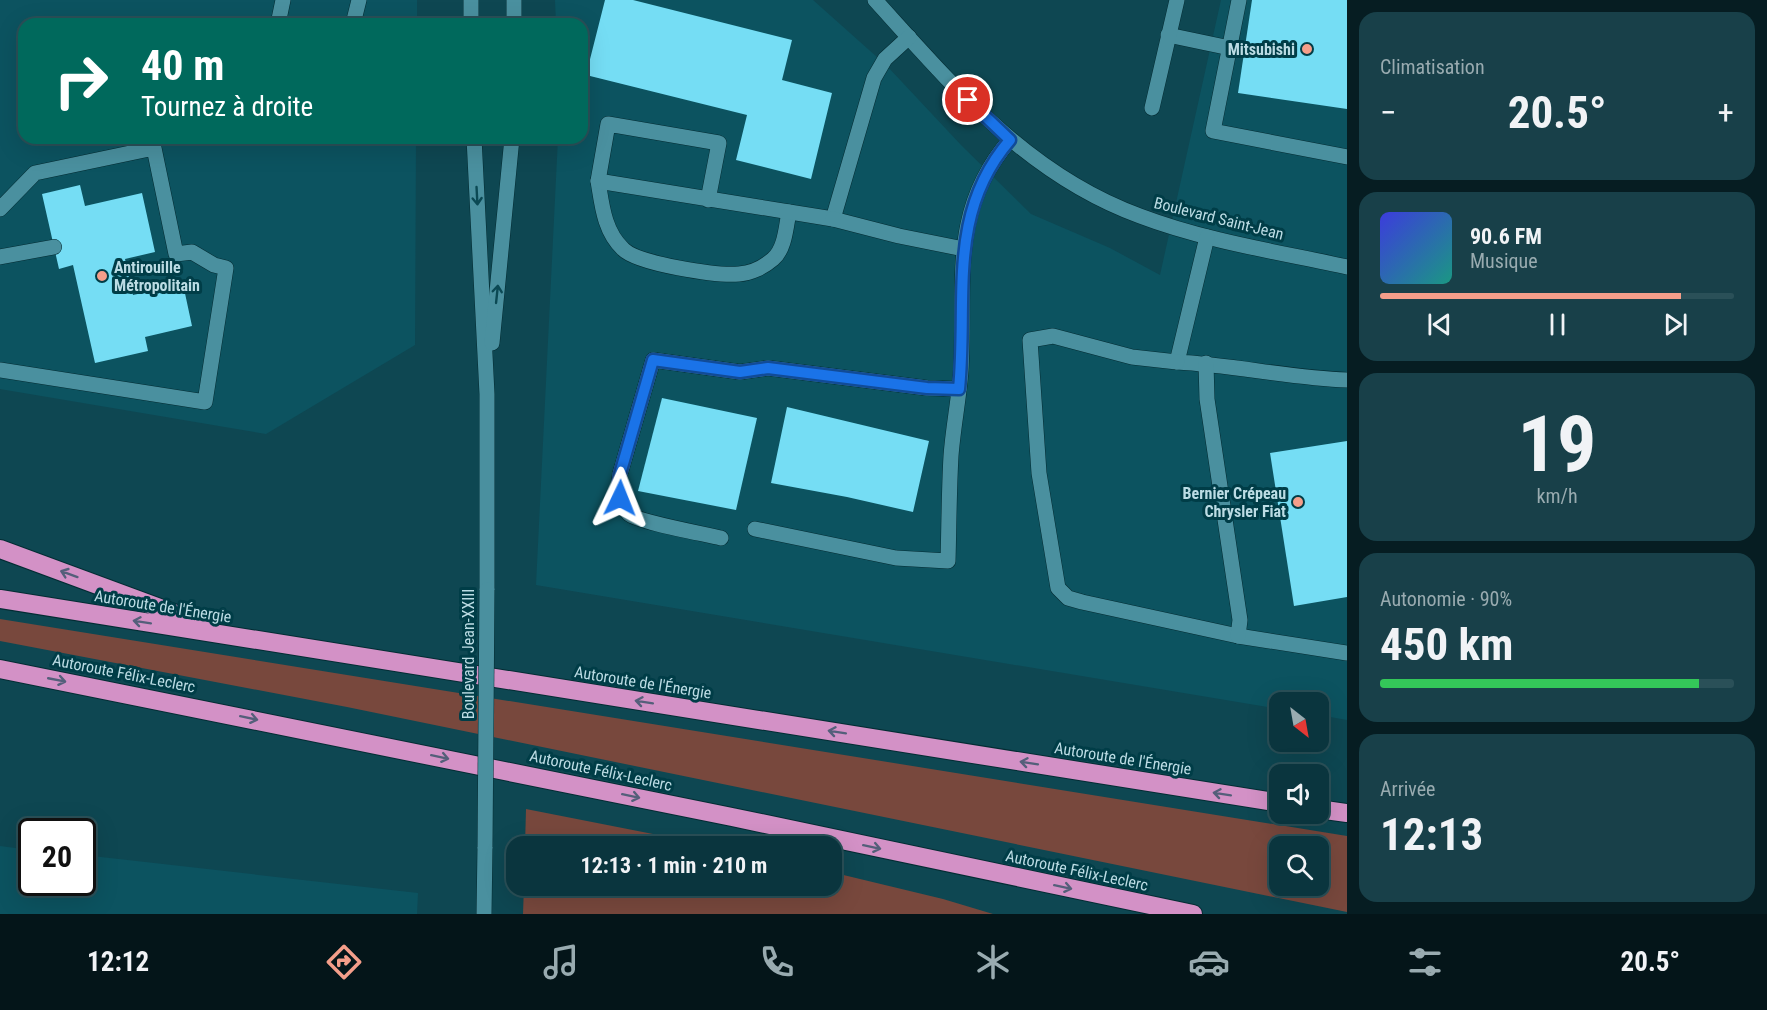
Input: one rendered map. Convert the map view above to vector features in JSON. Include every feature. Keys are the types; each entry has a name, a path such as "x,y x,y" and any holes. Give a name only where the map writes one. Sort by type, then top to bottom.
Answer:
{"highway":[{"path":"0,549 242,638"},
{"name":"Autoroute de l'Énergie","path":"0,599 1269,801"},
{"name":"Autoroute Félix-Leclerc","path":"0,669 1193,914"},
{"path":"1329,807 1347,806"},
{"path":"1329,810 1347,813"}],"street":[{"path":"279,18 283,0"},
{"path":"354,18 359,0"},
{"path":"471,0 471,18"},
{"path":"514,0 514,18"},
{"name":"Boulevard Saint-Jean","path":"875,0 968,100 1010,140 1060,176 1104,201 1139,216 1207,237 1347,267"},
{"path":"1152,108 1177,0"},
{"path":"1239,0 1214,131 1347,157"},
{"path":"1168,35 1230,48"},
{"path":"833,219 874,78 885,59 909,37"},
{"path":"708,200 719,143 609,124 598,181 608,226 625,251 638,258 692,269 732,274 747,272 762,267 775,258 780,249 789,212"},
{"path":"755,529 896,558 948,561 951,455 961,370 961,278 968,219 976,195 991,165 1010,140"},
{"name":"Boulevard Jean-XXIII","path":"474,144 488,394 484,914"},
{"name":"Boulevard Jean-XXIII","path":"488,394 511,144"},
{"path":"0,209 35,173 154,148 176,254 192,252 214,265 226,268 205,402 0,370"},
{"path":"598,181 833,219 899,236 964,249"},
{"path":"1177,362 1207,237"},
{"path":"0,257 54,247"},
{"path":"1347,380 1206,363 1132,357 1053,336 1030,340 1039,473 1057,583 1063,594 1082,602 1239,636 1347,653"},
{"path":"721,538 633,516 622,503 618,489 620,474 653,360 740,372 768,368 927,388 959,389"},
{"path":"1206,363 1207,399 1240,620 1239,636"}],"shaded area":[{"path":"0,0 417,0 417,18 18,18 18,144 416,144 415,345 266,434 0,389"},
{"path":"555,0 813,0 887,66 961,145 1031,214 1110,248 1160,275 1221,0 1347,0 1347,720 1329,717 1329,692 1269,692 1269,707 536,585 558,144 588,144 588,18 556,18"},
{"path":"0,619 1347,836 1347,912 347,707 0,641"},
{"path":"526,809 663,836 525,836"},
{"path":"0,846 18,848 18,896 96,896 96,856 418,893 417,914 0,914"},
{"path":"842,875 943,899 993,914 523,914 524,896 842,896"}],"building":[{"path":"605,0 633,0 792,40 782,80 832,93 811,179 736,160 747,115 588,75 588,67"},
{"path":"1252,0 1347,0 1347,109 1238,93"},
{"name":"Antirouille Métropolitain","path":"80,185 85,206 142,193 155,252 125,259 133,295 183,284 192,326 145,337 148,351 95,363 73,265 59,269 42,194"},
{"path":"662,398 757,418 736,510 638,491"},
{"path":"787,407 929,441 913,512 771,483"},
{"path":"1347,441 1347,597 1294,606 1270,453"}],"place":[{"name":"Mitsubishi","path":"1307,49"},
{"name":"Antirouille Métropolitain","path":"102,276"},
{"name":"Bernier Crépeau Chrysler Fiat","path":"1298,502"}],"route":[{"path":"620,498 618,489 620,474 653,360 740,372 768,368 927,388 959,389 961,278 968,219 985,175 1010,140 968,100"}]}
